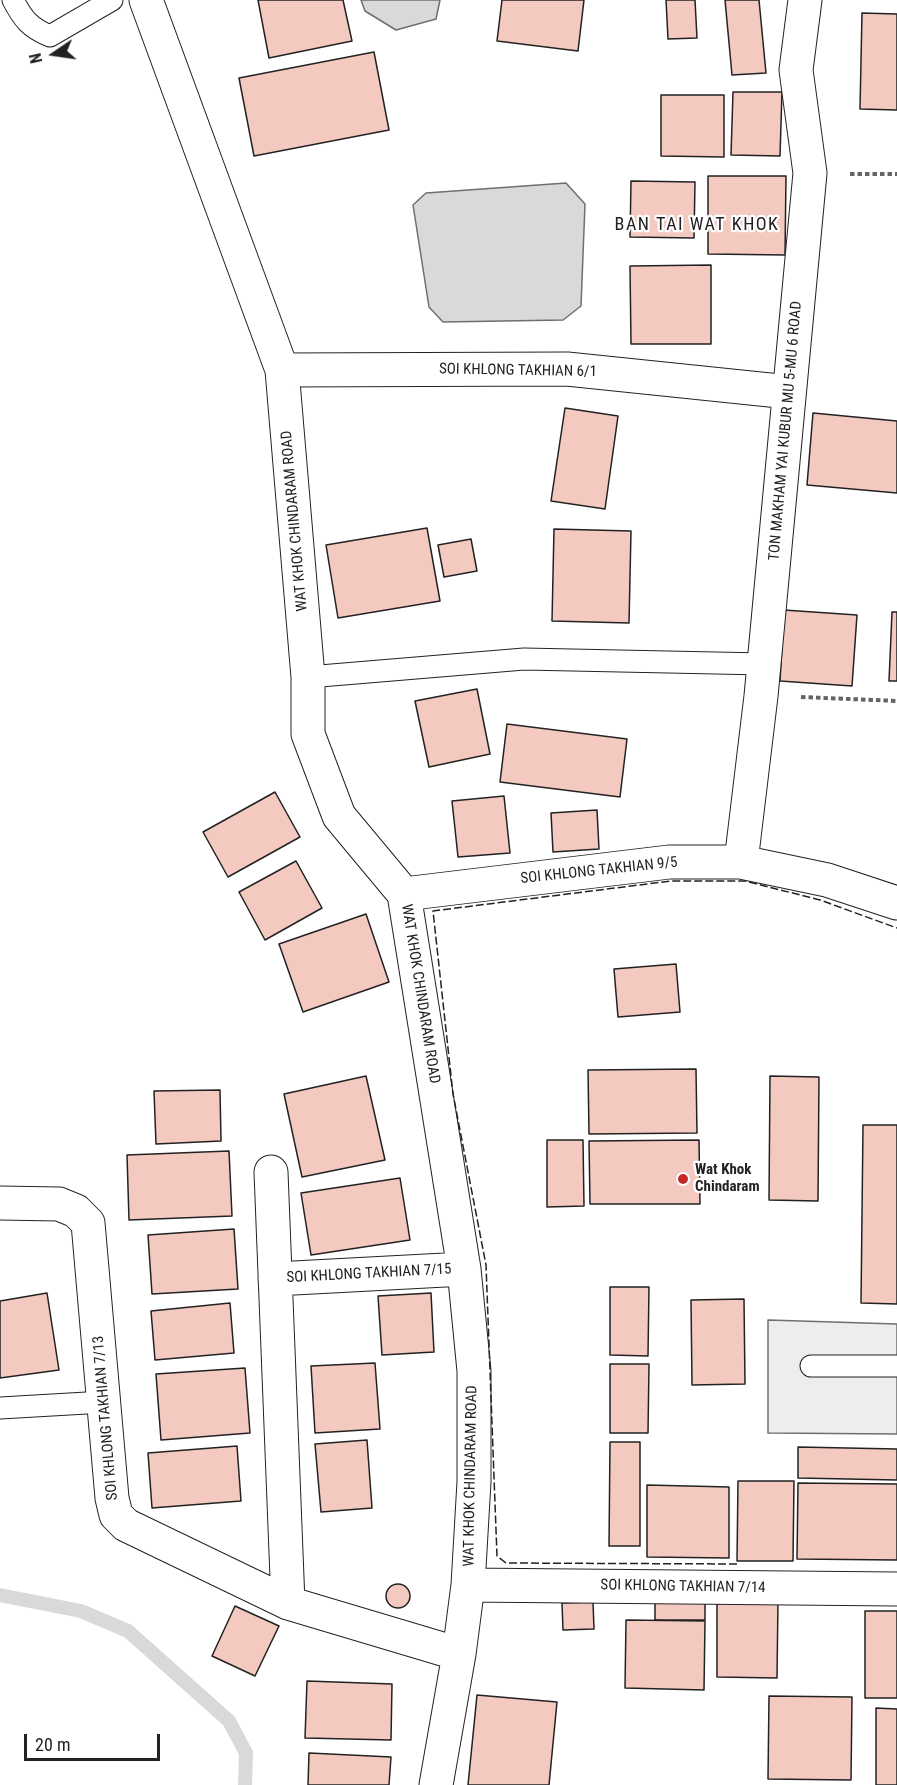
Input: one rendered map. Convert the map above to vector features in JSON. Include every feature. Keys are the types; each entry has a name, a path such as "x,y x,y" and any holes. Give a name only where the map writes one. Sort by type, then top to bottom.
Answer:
{"street":[{"name":"WAT KHOK CHINDARAM ROAD","path":"146,0 282,370 308,677 308,734 339,816 404,894 464,1269 474,1371 474,1482 468,1584 459,1654 436,1785"},
{"name":"TON MAKHAM YAI KUBUR MU 5-MU 6 ROAD","path":"741,862 761,696 810,173 796,70 805,0"},
{"name":"SOI KHLONG TAKHIAN 6/1","path":"282,370 567,369 789,392"},
{"name":"SOI KHLONG TAKHIAN 9/5","path":"404,894 669,862 741,862 827,880 897,903"},
{"path":"271,1172 288,1603"},
{"name":"SOI KHLONG TAKHIAN 7/13","path":"0,1203 59,1204 76,1211 88,1223 116,1515 126,1525 288,1603 459,1654"},
{"name":"SOI KHLONG TAKHIAN 7/15","path":"275,1279 464,1269"},
{"name":"SOI KHLONG TAKHIAN 7/14","path":"468,1584 897,1589"}],"lane":[{"path":"13,0 33,29 50,36 112,0"},
{"path":"308,677 524,659 764,664"},
{"path":"811,1366 897,1366"},
{"path":"0,1408 104,1402"}],"path":[{"path":"810,173 897,174"},
{"path":"761,696 897,701"}],"shaded area":[{"path":"361,0 440,0 436,19 396,30 365,11"},
{"path":"566,183 585,204 581,306 563,320 443,322 429,307 413,205 426,193"},
{"path":"768,1320 897,1324 897,1434 768,1433"}],"building":[{"path":"258,0 343,0 352,41 269,58"},
{"path":"502,0 584,0 578,51 497,41"},
{"path":"666,0 695,0 697,38 668,39"},
{"path":"725,0 759,0 766,73 732,75"},
{"path":"862,13 897,14 897,110 860,109"},
{"path":"374,52 389,130 254,156 239,78"},
{"path":"733,92 782,92 780,156 731,155"},
{"path":"661,95 724,95 724,157 661,156"},
{"path":"708,176 786,176 785,255 708,254"},
{"path":"631,181 695,182 694,238 630,237"},
{"path":"711,265 711,344 631,344 630,266"},
{"path":"565,408 618,416 605,509 551,501"},
{"path":"813,413 897,421 897,493 807,485"},
{"path":"427,528 440,601 338,618 326,545"},
{"path":"554,529 631,531 629,623 552,621"},
{"path":"471,539 477,571 444,577 438,545"},
{"path":"784,610 857,615 852,686 780,681"},
{"path":"892,612 897,612 897,681 889,681"},
{"path":"477,689 490,754 429,767 415,701"},
{"path":"507,724 627,739 620,797 500,782"},
{"path":"275,792 300,837 228,877 203,832"},
{"path":"504,796 510,853 458,857 452,801"},
{"path":"597,810 599,849 553,852 551,813"},
{"path":"296,861 322,908 265,940 239,892"},
{"path":"366,914 389,982 303,1012 279,944"},
{"path":"676,964 680,1012 618,1017 614,969"},
{"path":"696,1069 697,1133 589,1134 588,1070"},
{"path":"366,1076 385,1160 302,1177 284,1094"},
{"path":"770,1076 819,1077 818,1201 769,1200"},
{"path":"220,1090 221,1141 156,1144 154,1091"},
{"path":"863,1125 897,1125 897,1304 861,1303"},
{"path":"547,1140 583,1140 584,1206 547,1207"},
{"path":"699,1140 700,1204 590,1204 589,1141"},
{"path":"229,1151 232,1216 129,1220 127,1155"},
{"path":"400,1178 410,1240 311,1255 301,1193"},
{"path":"234,1229 238,1289 152,1294 148,1235"},
{"path":"610,1287 649,1287 648,1356 610,1355"},
{"path":"47,1293 59,1370 0,1378 0,1301"},
{"path":"431,1293 434,1352 382,1355 378,1296"},
{"path":"744,1299 745,1384 692,1385 691,1300"},
{"path":"230,1303 234,1353 155,1360 151,1311"},
{"path":"375,1363 380,1429 315,1433 311,1366"},
{"path":"610,1364 649,1364 648,1433 610,1433"},
{"path":"245,1368 250,1433 161,1440 156,1374"},
{"path":"367,1440 372,1508 321,1512 315,1444"},
{"path":"610,1442 640,1442 640,1546 609,1546"},
{"path":"237,1446 241,1501 152,1508 148,1453"},
{"path":"798,1447 897,1449 897,1480 798,1478"},
{"path":"738,1481 794,1481 793,1561 737,1561"},
{"path":"798,1483 897,1484 897,1560 797,1559"},
{"path":"647,1485 729,1487 729,1558 647,1557"},
{"path":"398,1584 407,1587 410,1596 407,1605 398,1608 389,1605 386,1596 389,1587"},
{"path":"655,1594 705,1595 705,1620 655,1620"},
{"path":"717,1598 778,1600 777,1678 717,1677"},
{"path":"593,1602 594,1629 563,1630 562,1603"},
{"path":"235,1606 279,1626 255,1676 212,1656"},
{"path":"865,1611 897,1611 897,1698 865,1698"},
{"path":"626,1620 705,1621 704,1690 625,1688"},
{"path":"307,1681 392,1684 391,1740 305,1738"},
{"path":"477,1695 557,1702 549,1785 468,1785"},
{"path":"769,1696 852,1697 851,1780 768,1779"},
{"path":"876,1708 897,1709 897,1785 876,1785"},
{"path":"309,1753 391,1757 389,1785 308,1785"}],"waterway":[{"path":"0,1595 81,1611 128,1631 229,1721 246,1753 245,1785"}],"fence":[{"path":"737,1564 506,1563 497,1556 486,1265 453,1094 433,911 671,881 745,881 820,900 897,928"}],"place":[{"name":"Wat Khok Chindaram","path":"683,1179"}],"district":[{"name":"BAN TAI WAT KHOK","path":"697,225"}]}
